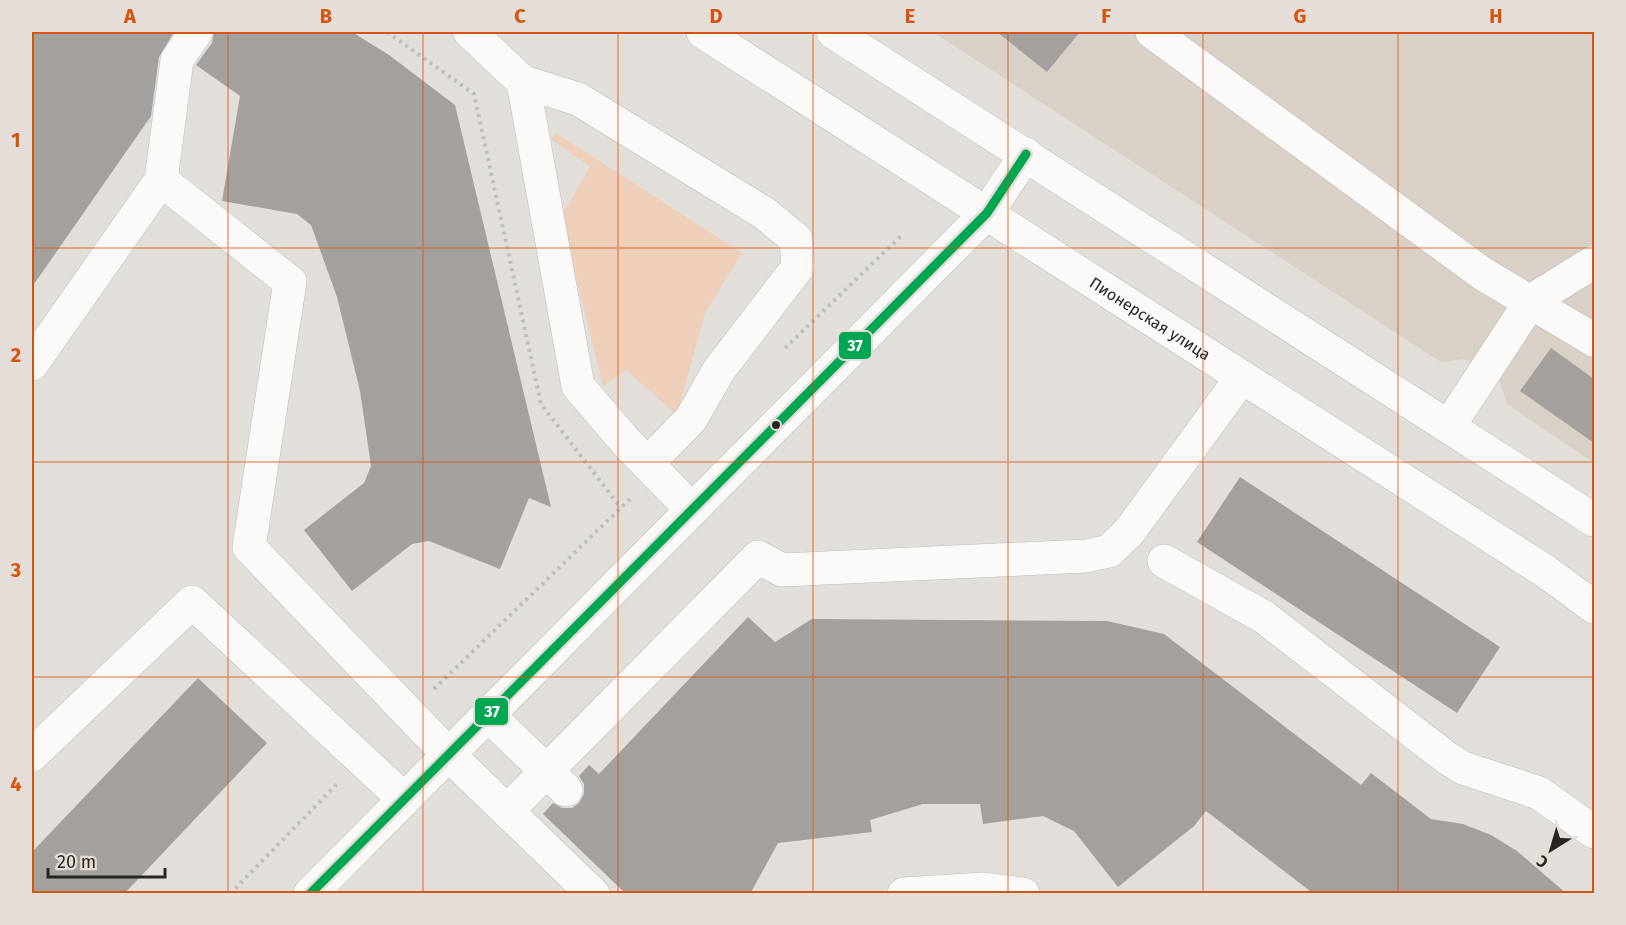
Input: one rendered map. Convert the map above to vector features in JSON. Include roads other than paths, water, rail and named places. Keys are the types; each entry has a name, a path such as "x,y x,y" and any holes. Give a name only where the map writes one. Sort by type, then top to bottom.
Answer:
{"main road":[{"path":"32,364 162,180 177,60 196,32"},
{"path":"470,32 523,82 578,99 765,213 796,239 798,267 719,370 691,419 652,469"},
{"name":"Пионерская улица","path":"704,32 1545,571 1594,607"},
{"path":"833,32 1594,520"},
{"path":"1152,32 1483,274 1594,340"},
{"path":"523,82 578,386 692,510"},
{"path":"310,894 987,213 1026,154"},
{"path":"162,180 290,282 249,547 448,754 593,894"},
{"path":"1449,426 1531,301 1594,262"},
{"path":"507,811 556,781 758,557 782,570 1086,556 1109,550 1129,532 1242,377"},
{"path":"1164,561 1264,617 1447,758 1463,768 1520,784 1539,793 1594,832"},
{"path":"32,755 192,602 404,799"},
{"path":"488,715 556,781"},
{"path":"904,894 983,890 1023,894"}]}
